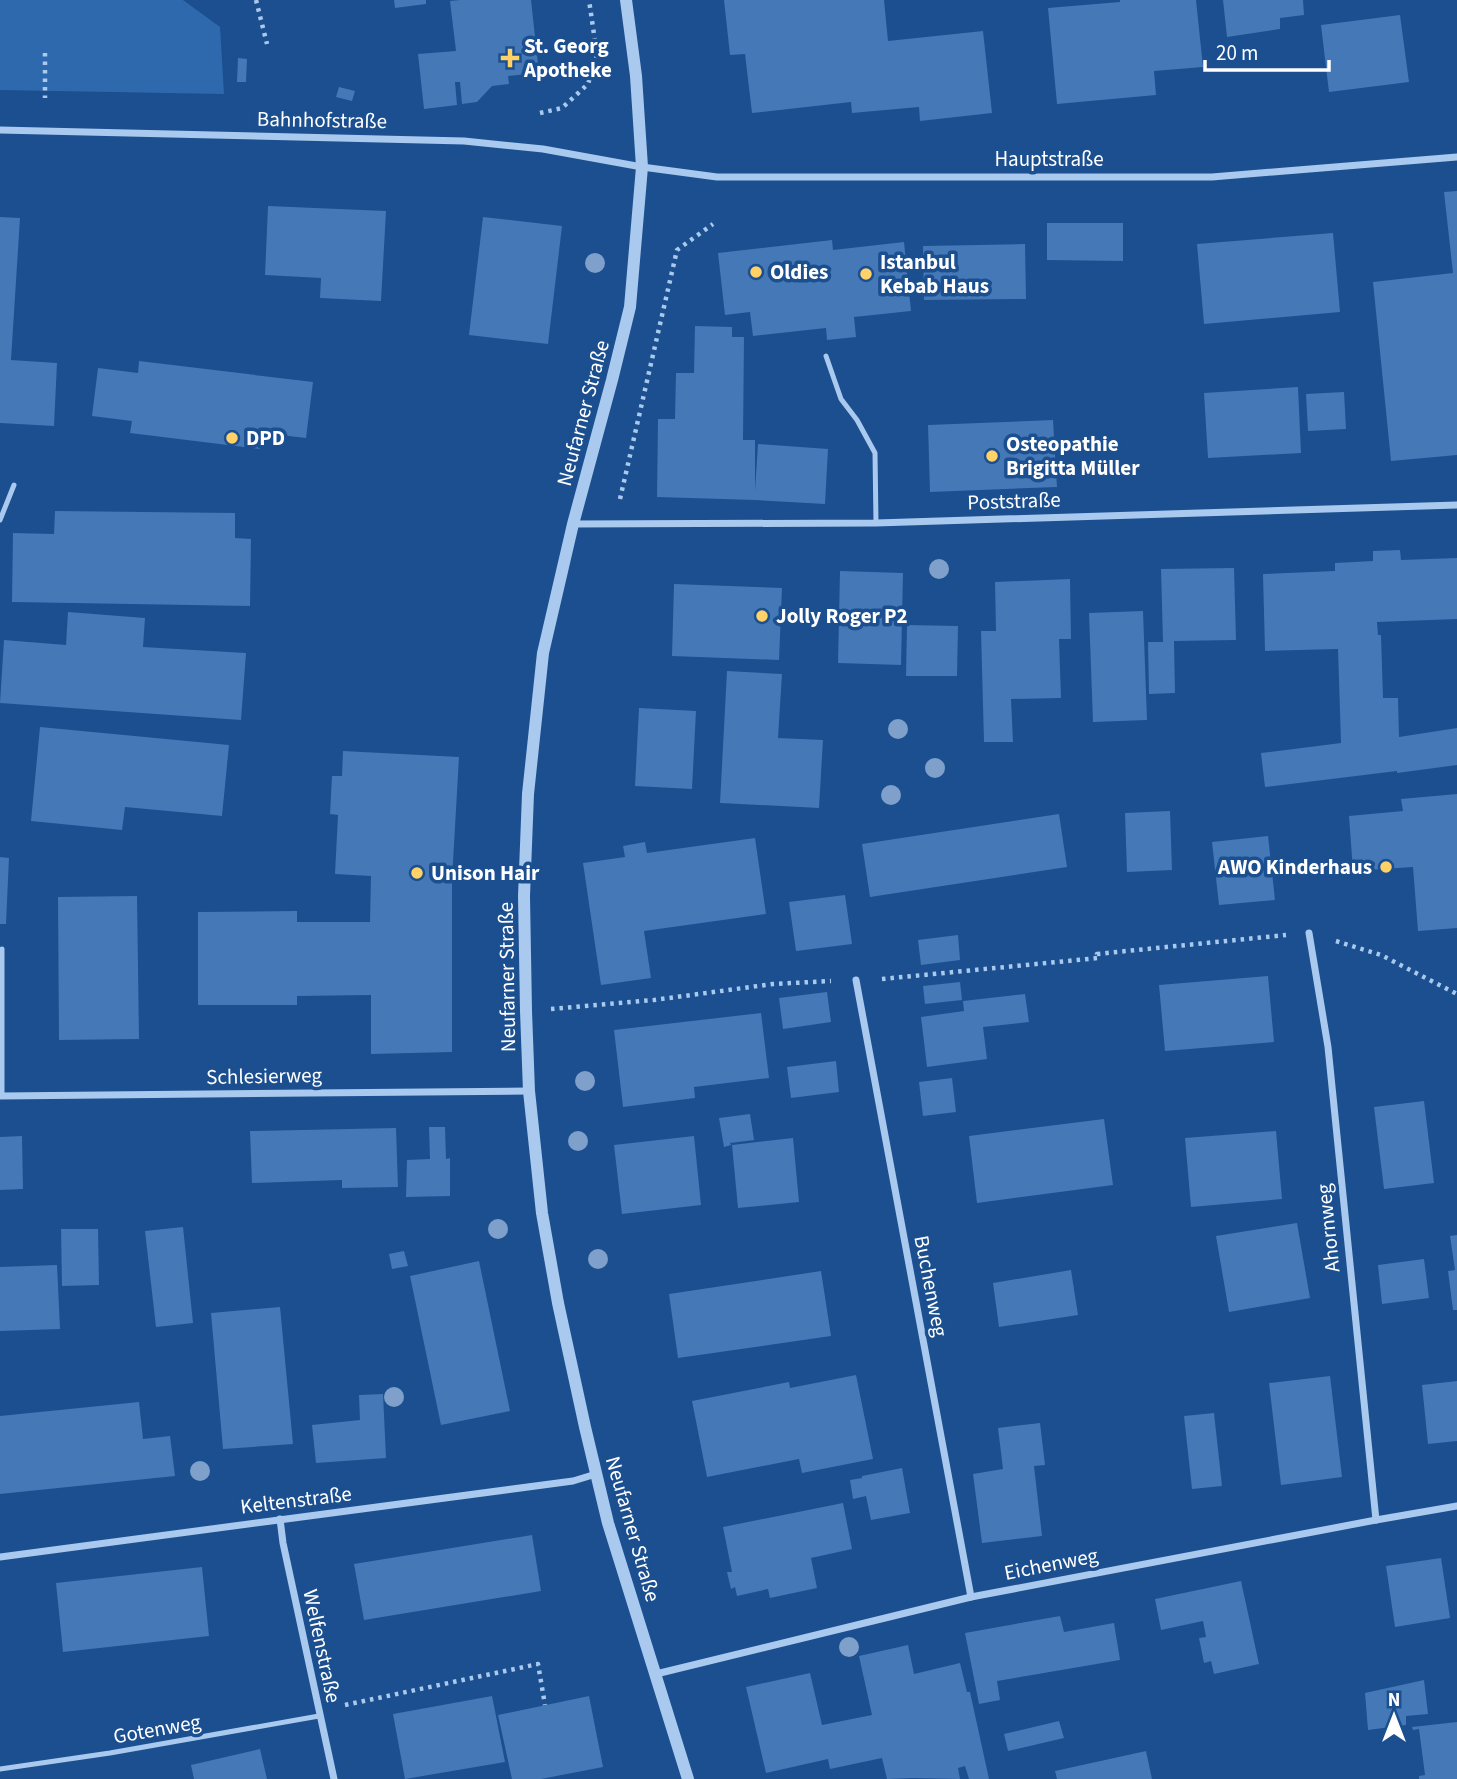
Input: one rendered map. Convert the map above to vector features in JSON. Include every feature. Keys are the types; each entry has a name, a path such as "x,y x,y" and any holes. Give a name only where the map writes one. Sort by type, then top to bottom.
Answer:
{"street":[{"name":"Neufarner Straße","path":"626,0 636,76 642,167 630,307 573,524 543,653 527,794 524,896 526,1012 529,1091 542,1213 558,1303 608,1522 688,1779"},
{"name":"Bahnhofstraße","path":"0,130 464,141 543,149 642,167"},
{"name":"Hauptstraße","path":"642,167 717,177 1212,177 1457,157"},
{"name":"Poststraße","path":"573,524 876,523 1457,505"},
{"name":"Ahornweg","path":"1309,933 1328,1047 1376,1520"},
{"name":"Buchenweg","path":"856,980 971,1597"},
{"name":"Schlesierweg","path":"1,1096 529,1091"},
{"name":"Keltenstraße","path":"0,1557 573,1481 596,1474"},
{"name":"Eichenweg","path":"656,1674 971,1597 1457,1506"},
{"name":"Welfenstraße","path":"280,1519 334,1779"}],"lane":[{"path":"827,356 841,399 857,420 875,453 876,523"},
{"path":"0,520 13,485"},
{"path":"1,1096 2,949"},
{"name":"Gotenweg","path":"0,1769 110,1753 319,1716"}],"path":[{"path":"256,0 267,44"},
{"path":"540,113 562,108 588,84 597,55 589,0"},
{"path":"45,53 45,98"},
{"path":"614,524 677,250 713,224"},
{"path":"526,1012 654,1000 774,984 892,979 1098,958 1097,954 1309,933 1381,955 1457,994"},
{"path":"345,1705 538,1664 545,1705"}],"shaded area":[{"path":"0,0 183,0 220,27 224,94 0,90"}],"building":[{"path":"394,0 426,0 426,4 395,8"},
{"path":"531,0 539,73 508,76 509,84 492,86 477,102 462,104 460,82 455,82 457,105 424,109 418,54 456,51 450,1"},
{"path":"724,0 884,0 888,41 983,31 992,113 920,121 919,107 852,113 851,102 752,113 745,54 730,55"},
{"path":"1120,0 1196,0 1203,67 1154,71 1156,95 1057,104 1048,8"},
{"path":"1223,0 1303,0 1304,15 1280,18 1280,29 1227,37"},
{"path":"1400,15 1409,82 1329,92 1321,25"},
{"path":"238,58 247,59 246,82 237,82"},
{"path":"339,87 355,91 352,101 336,97"},
{"path":"1457,191 1457,455 1391,461 1373,282 1453,273 1444,192"},
{"path":"268,206 386,211 381,301 320,298 321,278 265,275"},
{"path":"0,217 20,218 11,360 57,363 54,426 0,423"},
{"path":"483,217 562,226 548,344 469,335"},
{"path":"1047,223 1123,223 1123,261 1047,260"},
{"path":"1333,233 1340,312 1204,324 1197,244"},
{"path":"832,240 833,250 904,242 911,311 854,317 856,337 827,340 826,328 753,336 750,312 725,315 718,253"},
{"path":"1025,244 1026,299 924,300 923,246"},
{"path":"695,326 732,327 732,337 744,337 743,440 755,440 755,491 758,444 828,449 825,504 657,497 658,419 675,419 676,373 694,373"},
{"path":"139,361 313,382 306,438 263,433 260,449 130,433 132,421 92,416 98,368 138,373"},
{"path":"1298,387 1301,453 1208,458 1204,393"},
{"path":"1344,392 1346,429 1308,431 1306,394"},
{"name":"Osteopathie Brigitta Müller","path":"1053,420 1057,487 930,492 928,425"},
{"path":"55,511 235,513 235,538 251,539 250,606 12,602 13,533 54,534"},
{"path":"1400,550 1401,560 1457,558 1457,619 1377,622 1378,635 1381,635 1383,698 1398,698 1399,737 1457,728 1457,765 1265,787 1261,753 1341,743 1338,649 1265,651 1263,574 1335,571 1335,563 1373,561 1373,551"},
{"path":"1234,568 1236,640 1174,641 1175,693 1149,694 1148,642 1163,642 1161,569"},
{"path":"840,571 903,573 901,665 838,663"},
{"path":"1070,579 1071,639 1059,639 1061,698 1011,699 1013,742 984,742 981,631 996,631 995,582"},
{"path":"674,584 782,588 779,660 672,656"},
{"path":"1143,611 1147,720 1093,722 1089,613"},
{"path":"68,612 145,618 143,647 246,653 241,720 0,703 4,640 66,645"},
{"path":"907,625 958,626 957,676 906,676"},
{"path":"727,671 782,674 778,738 823,740 819,808 720,803"},
{"path":"639,708 696,711 692,789 635,786"},
{"path":"40,727 229,745 222,816 125,807 122,830 31,821"},
{"path":"343,751 459,757 452,880 452,1052 371,1054 371,995 297,996 297,1005 198,1005 198,912 297,911 297,922 370,922 371,876 335,874 338,815 330,814 332,776 342,776"},
{"path":"1457,794 1457,928 1418,931 1413,867 1353,871 1349,816 1403,811 1401,799"},
{"path":"1170,811 1172,870 1127,872 1125,813"},
{"path":"1059,814 1067,867 870,897 862,844"},
{"path":"1268,836 1275,900 1219,905 1212,842"},
{"path":"755,838 766,914 644,931 651,978 601,985 583,863 625,857 623,846 645,842 647,853"},
{"path":"0,857 9,858 6,924 0,924"},
{"path":"845,895 852,944 796,951 789,902"},
{"path":"137,896 139,1039 59,1040 58,897"},
{"path":"958,935 960,960 921,965 918,940"},
{"path":"1268,976 1274,1042 1165,1051 1159,985"},
{"path":"960,982 962,1000 925,1004 923,986"},
{"path":"827,992 831,1022 783,1029 779,998"},
{"path":"1025,994 1029,1022 983,1027 987,1059 927,1067 921,1017 964,1011 963,1001"},
{"path":"761,1013 769,1078 694,1087 695,1098 623,1107 614,1030"},
{"path":"836,1061 839,1092 791,1098 787,1067"},
{"path":"952,1078 956,1112 923,1116 919,1082"},
{"path":"1424,1101 1434,1183 1384,1189 1374,1107"},
{"path":"750,1114 754,1140 730,1143 731,1145 724,1147 719,1118"},
{"path":"1104,1119 1113,1185 977,1203 969,1136"},
{"path":"429,1127 445,1127 446,1159 450,1158 450,1196 406,1197 407,1160 430,1159"},
{"path":"396,1128 398,1187 342,1188 342,1180 252,1183 250,1131"},
{"path":"1276,1131 1282,1199 1191,1207 1185,1138"},
{"path":"22,1136 23,1189 0,1190 0,1137"},
{"path":"694,1136 701,1205 622,1214 614,1145"},
{"path":"793,1138 799,1202 738,1208 732,1145"},
{"path":"1297,1223 1310,1298 1229,1312 1216,1236"},
{"path":"183,1227 193,1323 156,1327 145,1231"},
{"path":"61,1229 98,1229 99,1285 62,1286"},
{"path":"1457,1235 1457,1310 1453,1310 1448,1271 1455,1270 1450,1236"},
{"path":"404,1251 408,1266 392,1269 389,1254"},
{"path":"1424,1259 1429,1298 1382,1304 1378,1265"},
{"path":"479,1261 510,1411 441,1425 410,1276"},
{"path":"57,1265 60,1329 0,1331 0,1267"},
{"path":"1071,1270 1078,1315 999,1327 993,1283"},
{"path":"821,1271 831,1336 678,1358 669,1294"},
{"path":"280,1307 293,1444 223,1449 211,1313"},
{"path":"856,1375 873,1459 802,1473 799,1459 707,1477 692,1401 789,1382 790,1388"},
{"path":"1330,1376 1342,1477 1281,1485 1269,1383"},
{"path":"1457,1381 1457,1441 1428,1444 1422,1385"},
{"path":"383,1394 386,1458 316,1463 312,1425 360,1420 359,1395"},
{"path":"139,1402 143,1439 170,1436 175,1476 0,1494 0,1416"},
{"path":"1214,1413 1222,1486 1192,1489 1184,1416"},
{"path":"1040,1423 1045,1465 1034,1466 1042,1536 982,1543 973,1474 1003,1469 998,1428"},
{"path":"902,1468 910,1513 871,1520 866,1496 853,1499 850,1480"},
{"path":"843,1503 852,1549 811,1558 817,1588 770,1598 768,1589 737,1596 735,1587 731,1589 727,1572 732,1572 723,1527"},
{"path":"532,1535 541,1591 364,1620 354,1564"},
{"path":"1441,1558 1450,1618 1395,1627 1386,1566"},
{"path":"202,1567 209,1636 63,1652 56,1583"},
{"path":"1241,1581 1259,1664 1214,1674 1211,1661 1204,1663 1199,1638 1206,1637 1203,1621 1161,1630 1155,1599"},
{"path":"1060,1616 1064,1632 1114,1623 1120,1660 997,1681 1000,1700 979,1704 965,1633"},
{"path":"908,1645 914,1674 960,1663 967,1692 970,1692 989,1779 969,1779 965,1766 958,1768 960,1779 887,1779 882,1758 830,1769 828,1759 766,1773 746,1687 810,1673 822,1725 872,1715 859,1656"},
{"path":"1424,1680 1428,1714 1406,1716 1406,1725 1368,1730 1365,1693"},
{"path":"492,1696 505,1762 405,1779 393,1714"},
{"path":"589,1696 603,1767 541,1779 512,1779 498,1715"},
{"path":"1059,1721 1064,1738 1008,1751 1004,1734"},
{"path":"1457,1722 1457,1779 1419,1779 1419,1776 1425,1775 1419,1729 1413,1730 1412,1727"},
{"path":"260,1749 267,1779 194,1779 191,1765"},
{"path":"1146,1751 1152,1779 1057,1779 1055,1771"}],"place":[{"name":"St. Georg Apotheke","path":"510,58"},
{"name":"Oldies","path":"756,272"},
{"name":"Istanbul Kebab Haus","path":"866,274"},
{"name":"DPD","path":"232,438"},
{"name":"Osteopathie Brigitta Müller","path":"992,456"},
{"name":"Jolly Roger P2","path":"762,616"},
{"name":"AWO Kinderhaus","path":"1386,867"},
{"name":"Unison Hair","path":"417,873"}]}
